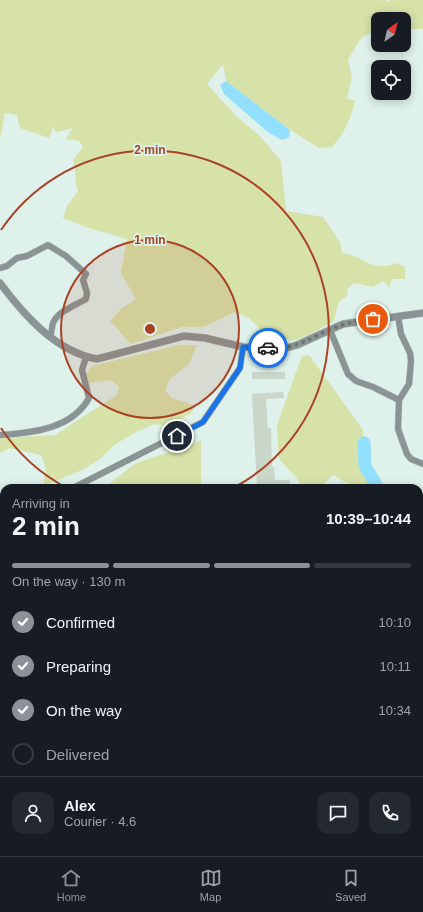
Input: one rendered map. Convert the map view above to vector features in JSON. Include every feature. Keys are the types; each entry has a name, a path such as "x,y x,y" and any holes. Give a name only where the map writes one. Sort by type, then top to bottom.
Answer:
{"street":[{"path":"0,268 7,266 17,258 27,256 48,245 66,256 86,274 83,280 87,293 86,299 57,316 52,322 52,331 50,336"},
{"path":"0,283 19,308 36,326 86,357 97,359 184,336 205,338 243,347 283,349 297,345 343,324 423,311"},
{"path":"398,316 401,334 410,353 411,362 409,384 399,400 398,429 407,454 411,459 423,464"},
{"path":"330,330 348,374 356,381 373,387 399,400"},
{"path":"81,484 203,422 240,368 243,347"},
{"path":"0,435 39,432 69,419 83,409 89,398 82,370 86,357"}],"green space":[{"path":"0,0 387,0 387,2 392,0 423,0 423,29 411,29 411,12 371,12 371,33 361,38 348,60 352,77 347,99 355,100 353,107 344,131 332,147 319,148 290,130 226,81 223,64 207,84 237,117 258,134 281,161 286,211 323,217 340,242 342,253 374,265 388,266 397,263 405,267 405,279 392,279 389,287 384,281 373,287 354,283 348,288 347,296 338,303 334,321 309,335 293,341 261,330 250,319 235,312 203,327 182,327 131,344 110,321 121,309 136,299 121,273 127,239 89,228 63,218 67,206 78,191 73,160 83,147 79,141 66,139 73,128 57,132 53,127 49,138 20,128 17,115 5,113 0,139"},
{"path":"179,345 197,345 189,364 170,379 165,390 172,398 196,406 191,413 169,426 154,424 136,432 114,445 100,459 82,470 48,484 43,484 46,468 41,455 10,448 0,453 0,438 55,435 117,395 119,387 112,380 89,383 86,373 92,366"},
{"path":"309,355 363,430 363,468 370,484 348,484 333,475 324,484 300,484 279,459 277,425 302,356"},
{"path":"201,440 201,484 109,484 136,463 189,446"}],"water":[{"path":"226,81 290,130 289,137 282,140 269,133 224,94 220,85"}],"building":[{"path":"252,372 285,372 285,379 252,379"},
{"path":"283,392 284,398 266,399 268,428 271,428 272,467 274,467 275,480 290,480 290,484 257,484 252,394"}],"waterway":[{"path":"364,443 365,466 376,484"}],"way so far":[{"path":"268,348 283,349 297,345 343,324 373,319"}],"route":[{"path":"177,436 203,422 240,368 243,347 268,348"}]}
